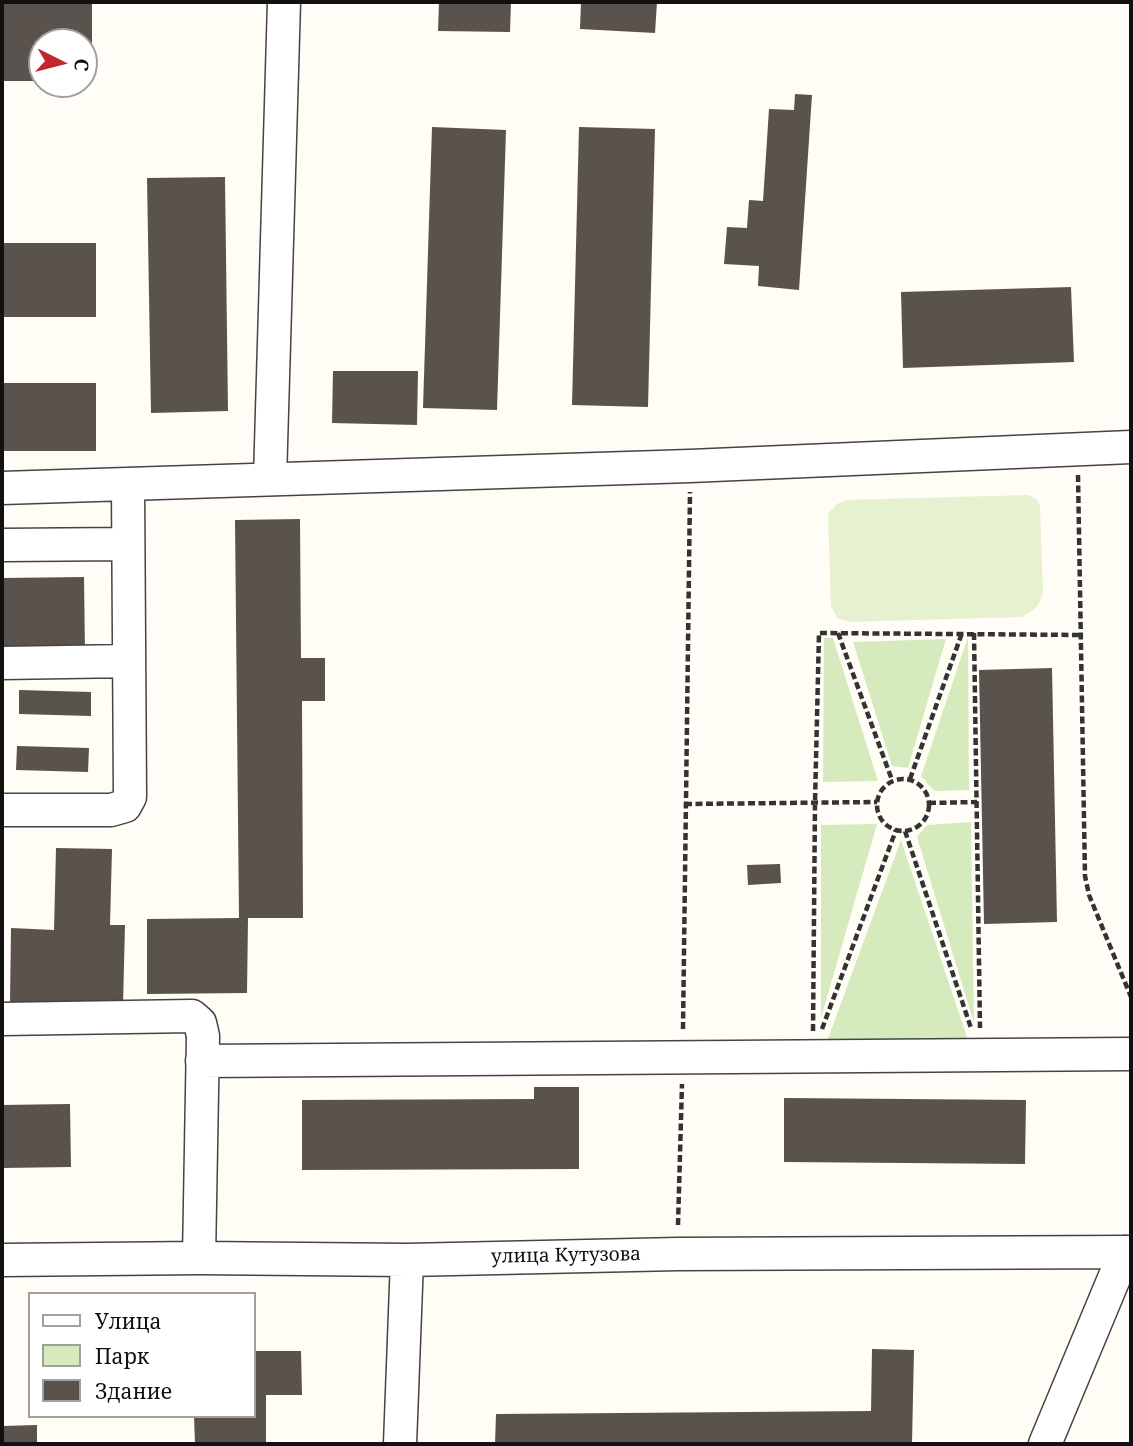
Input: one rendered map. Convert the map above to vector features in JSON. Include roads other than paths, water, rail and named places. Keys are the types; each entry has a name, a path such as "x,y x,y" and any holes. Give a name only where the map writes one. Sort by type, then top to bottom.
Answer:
{"street":[{"path":"270,479 284,2"},
{"path":"2,488 690,466 1131,447"},
{"path":"2,810 111,810 125,806 130,797 128,484"},
{"path":"2,545 128,544"},
{"path":"2,663 130,661"},
{"path":"2,1019 192,1016 200,1023 203,1036 199,1258"},
{"path":"202,1061 1131,1054"},
{"path":"1045,1444 1128,1252"},
{"name":"улица Кутузова","path":"2,1260 407,1260 678,1254 1128,1252"},
{"path":"400,1444 407,1260"}]}
